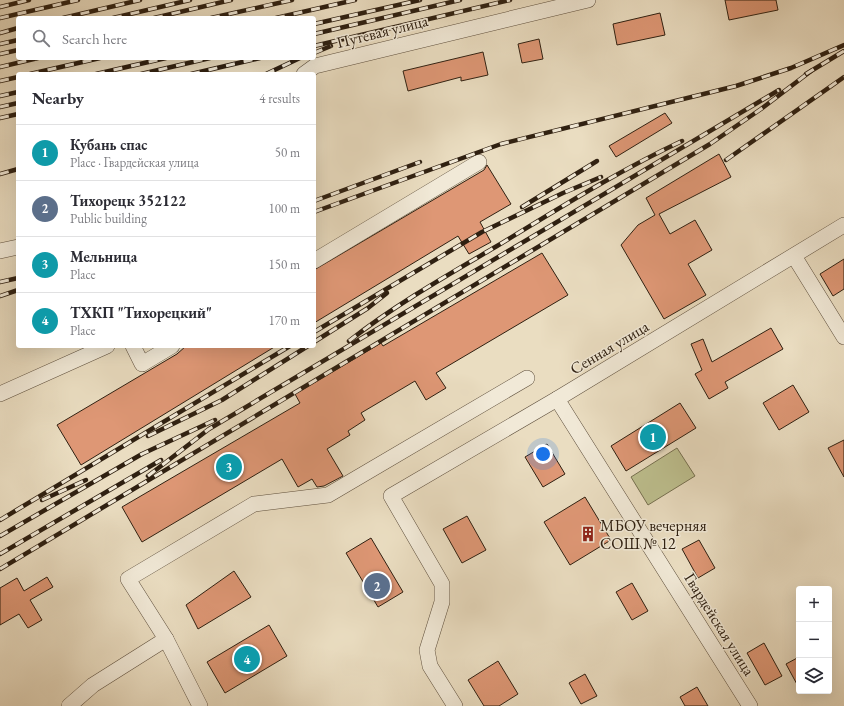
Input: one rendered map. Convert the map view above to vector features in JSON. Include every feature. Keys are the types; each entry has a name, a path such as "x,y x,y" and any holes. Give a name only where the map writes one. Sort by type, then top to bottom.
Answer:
{"street":[{"name":"Путевая улица","path":"307,72 315,66 588,0"},
{"path":"316,260 479,162"},
{"name":"Сенная улица","path":"455,706 430,666 427,650 442,602 442,584 391,496 557,399 844,225"},
{"path":"0,251 16,247"},
{"path":"794,256 844,337"},
{"path":"0,394 103,348"},
{"path":"134,348 142,364 169,348"},
{"path":"200,706 166,639 128,579 254,504 328,495 527,378"},
{"name":"Гвардейская улица","path":"557,399 750,706"},
{"path":"69,706 93,685 166,639"}],"green space":[{"path":"677,448 695,476 648,505 631,477"}],"building":[{"path":"725,0 776,0 778,10 729,20"},
{"path":"660,13 665,35 617,45 613,24"},
{"path":"539,39 543,59 522,63 518,44"},
{"path":"483,52 488,75 461,81 461,77 408,91 403,71"},
{"path":"665,113 672,123 616,157 609,146"},
{"path":"719,154 731,177 659,214 670,234 695,220 712,250 688,264 706,295 664,319 621,245 638,225 655,215 646,198"},
{"path":"487,165 511,204 480,222 491,242 469,254 458,236 316,322 316,269 484,170"},
{"path":"542,253 568,295 436,373 446,388 426,400 415,381 361,413 365,420 348,431 350,435 327,449 343,476 324,486 317,487 312,479 298,487 282,459 142,542 122,507 300,403 295,394 381,343 383,346"},
{"path":"844,259 844,289 833,296 820,274"},
{"path":"771,328 783,349 725,382 728,388 709,399 695,374 702,370 691,344 703,339 712,362"},
{"path":"184,348 273,348 81,465 57,425 177,354"},
{"path":"793,385 809,412 779,430 763,403"},
{"path":"680,403 696,428 626,471 611,446"},
{"path":"844,440 844,477 828,448"},
{"path":"547,444 565,474 543,487 525,457"},
{"name":"МБОУ вечерняя СОШ № 12","path":"585,497 611,540 570,565 544,522"},
{"path":"467,516 486,550 462,563 443,529"},
{"path":"371,538 403,592 378,607 346,553"},
{"path":"699,540 715,568 698,578 682,549"},
{"path":"234,571 251,597 198,629 186,605"},
{"path":"47,577 53,587 30,600 42,620 28,628 19,614 0,625 0,588 17,578 24,591"},
{"path":"632,583 648,611 632,620 616,592"},
{"path":"269,625 287,656 225,693 207,662"},
{"path":"764,643 782,676 765,685 747,653"},
{"path":"796,659 796,682 786,664"},
{"path":"498,661 518,694 499,706 484,706 468,680"},
{"path":"585,674 597,696 581,704 569,683"},
{"path":"697,687 708,706 685,706 680,697"}],"railway":[{"path":"0,7 29,0"},
{"path":"0,18 78,0"},
{"path":"72,16 140,0"},
{"path":"122,16 190,0"},
{"path":"163,16 231,0"},
{"path":"220,16 292,0"},
{"path":"285,16 355,0"},
{"path":"316,24 420,0"},
{"path":"316,34 460,0"},
{"path":"316,46 510,0"},
{"path":"0,33 16,29"},
{"path":"0,44 16,40"},
{"path":"316,211 501,144 736,86 791,68 844,45"},
{"path":"316,52 331,46"},
{"path":"0,54 16,50"},
{"path":"806,74 844,51"},
{"path":"0,67 30,60"},
{"path":"39,72 91,60"},
{"path":"105,72 157,60"},
{"path":"150,72 201,60"},
{"path":"200,72 251,60"},
{"path":"270,72 296,60"},
{"path":"0,569 710,144 761,109 811,71"},
{"path":"0,81 16,77"},
{"path":"726,160 844,77"},
{"path":"148,476 209,429 779,90"},
{"path":"0,96 16,92"},
{"path":"0,107 16,103"},
{"path":"0,118 16,114"},
{"path":"349,341 384,315 565,204 682,141"},
{"path":"522,207 597,161"},
{"path":"316,200 420,162"},
{"path":"0,174 16,170"},
{"path":"316,331 482,232 563,193 601,177"},
{"path":"0,282 16,278"},
{"path":"0,296 16,291"},
{"path":"316,341 368,308 387,293"},
{"path":"0,520 287,348"},
{"path":"148,436 222,400 305,348"},
{"path":"0,536 142,454 215,420"},
{"path":"0,554 161,460"},
{"path":"42,500 86,480"}],"place":[{"name":"Кубань спас","path":"653,437"},
{"name":"Мельница","path":"229,467"},
{"name":"МБОУ вечерняя СОШ № 12","path":"588,534"},
{"name":"Тихорецк 352122","path":"377,586"},
{"name":"ТХКП \"Тихорецкий\"","path":"247,659"}]}
